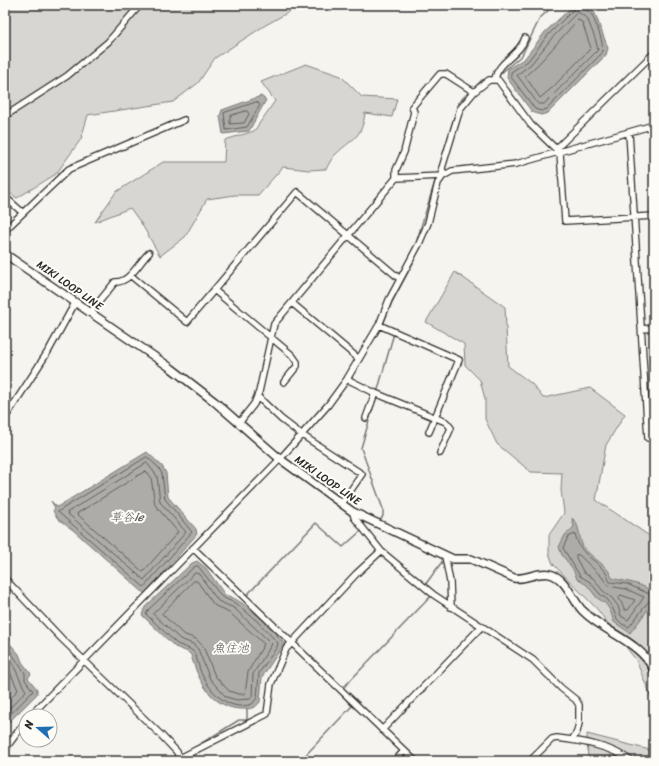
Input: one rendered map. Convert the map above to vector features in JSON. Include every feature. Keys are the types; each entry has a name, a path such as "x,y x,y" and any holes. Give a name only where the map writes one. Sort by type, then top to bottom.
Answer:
{"main road":[{"name":"MIKI LOOP LINE","path":"5,254 171,368 216,402 280,459 353,512 453,559 471,559 514,578 521,579 539,574 550,574 561,580 582,610 605,629 627,641 640,652 654,670"}],"street":[{"path":"5,116 66,76 108,42 140,5"},
{"path":"494,79 496,71 523,45 525,38"},
{"path":"558,151 654,53"},
{"path":"239,423 258,397 274,324 396,178 396,170 404,152 414,112 412,107 440,74 446,74 474,92"},
{"path":"443,176 442,168 460,109 474,92 489,80 494,79 498,80 531,125 558,151 564,221 654,216"},
{"path":"5,230 22,212 69,169 184,120"},
{"path":"38,708 280,459 328,405 347,379 359,359 419,244 428,223 438,183 443,176 452,171 516,164 654,125"},
{"path":"629,133 648,438 654,438"},
{"path":"396,178 443,176"},
{"path":"130,275 187,322 297,192 400,279"},
{"path":"5,197 22,212"},
{"path":"90,313 115,282 120,282 130,275 142,259 149,253"},
{"path":"214,290 292,355 297,362 297,366 284,382"},
{"path":"5,418 49,350 75,303"},
{"path":"292,303 359,359"},
{"path":"378,325 459,360 429,432"},
{"path":"642,329 654,328"},
{"path":"347,379 375,393 446,422 450,428 440,453"},
{"path":"366,418 375,393"},
{"path":"258,397 281,419 302,435 362,474 342,503"},
{"path":"353,512 354,517 381,551 450,607 534,660 561,688 576,700 579,706 579,723 577,732 572,740"},
{"path":"193,548 415,761"},
{"path":"5,579 61,638 161,735 177,752 180,760 267,714 271,684 279,662 291,643 356,574 381,551"},
{"path":"445,556 450,582 450,607"},
{"path":"382,730 481,627"},
{"path":"5,749 18,732"},
{"path":"530,761 552,739 557,738 594,745 622,754 631,761"},
{"path":"395,761 404,751"}],"shaded area":[{"path":"5,5 308,5 294,9 264,26 215,58 198,83 173,102 88,115 81,139 56,174 17,198 5,190"},
{"path":"306,64 341,76 362,97 397,99 392,117 365,113 362,128 359,133 335,155 326,169 309,170 283,167 258,195 235,195 207,199 185,237 160,256 141,223 130,208 95,222 116,192 163,162 224,162 225,140 254,131 275,101 261,82"},
{"path":"455,272 505,307 508,366 532,384 543,398 590,388 625,414 606,445 596,500 654,539 654,705 636,660 597,609 553,564 549,553 549,535 564,513 561,490 562,473 531,472 497,444 485,419 485,399 480,380 465,365 464,344 426,322"},
{"path":"587,734 654,751 654,761 588,761"}],"water":[{"path":"574,5 584,5 594,11 608,48 606,55 548,113 541,115 532,112 507,78 508,69 525,58 545,32"},
{"path":"261,96 266,100 249,131 223,134 220,116 222,110"},
{"name":"草谷ie","path":"147,452 162,466 166,473 168,497 196,529 197,534 145,594 73,530 58,519 53,511 55,508 51,501 57,507"},
{"path":"572,518 577,524 581,543 586,551 607,569 612,578 640,585 654,593 654,602 630,633 614,622 610,610 605,603 597,598 587,585 577,579 573,569 562,555 559,547 565,535 574,527"},
{"name":"魚住池","path":"197,561 206,568 225,595 232,597 249,608 273,630 284,644 262,677 260,702 253,708 233,708 224,705 215,699 208,692 198,675 191,655 188,652 175,647 142,615 145,607 192,563"},
{"path":"5,638 19,654 22,662 31,674 28,678 37,689 37,694 23,708 18,708 18,713 5,726"}],"waterway":[{"path":"498,76 522,55 540,18 554,5"},
{"path":"472,90 482,80 487,79"},
{"path":"437,175 459,102 469,92"},
{"path":"417,240 436,178"},
{"path":"395,330 385,325 384,322 392,302 413,263"},
{"path":"377,393 394,333"},
{"path":"374,404 361,448 383,509 383,516 379,522"},
{"path":"246,596 316,523 343,547 362,530"},
{"path":"425,585 444,559"},
{"path":"343,688 431,596 422,588"},
{"path":"300,761 352,706 339,692 340,691"},
{"path":"194,748 239,720 247,720 247,709"},
{"path":"187,755 189,761"}]}
